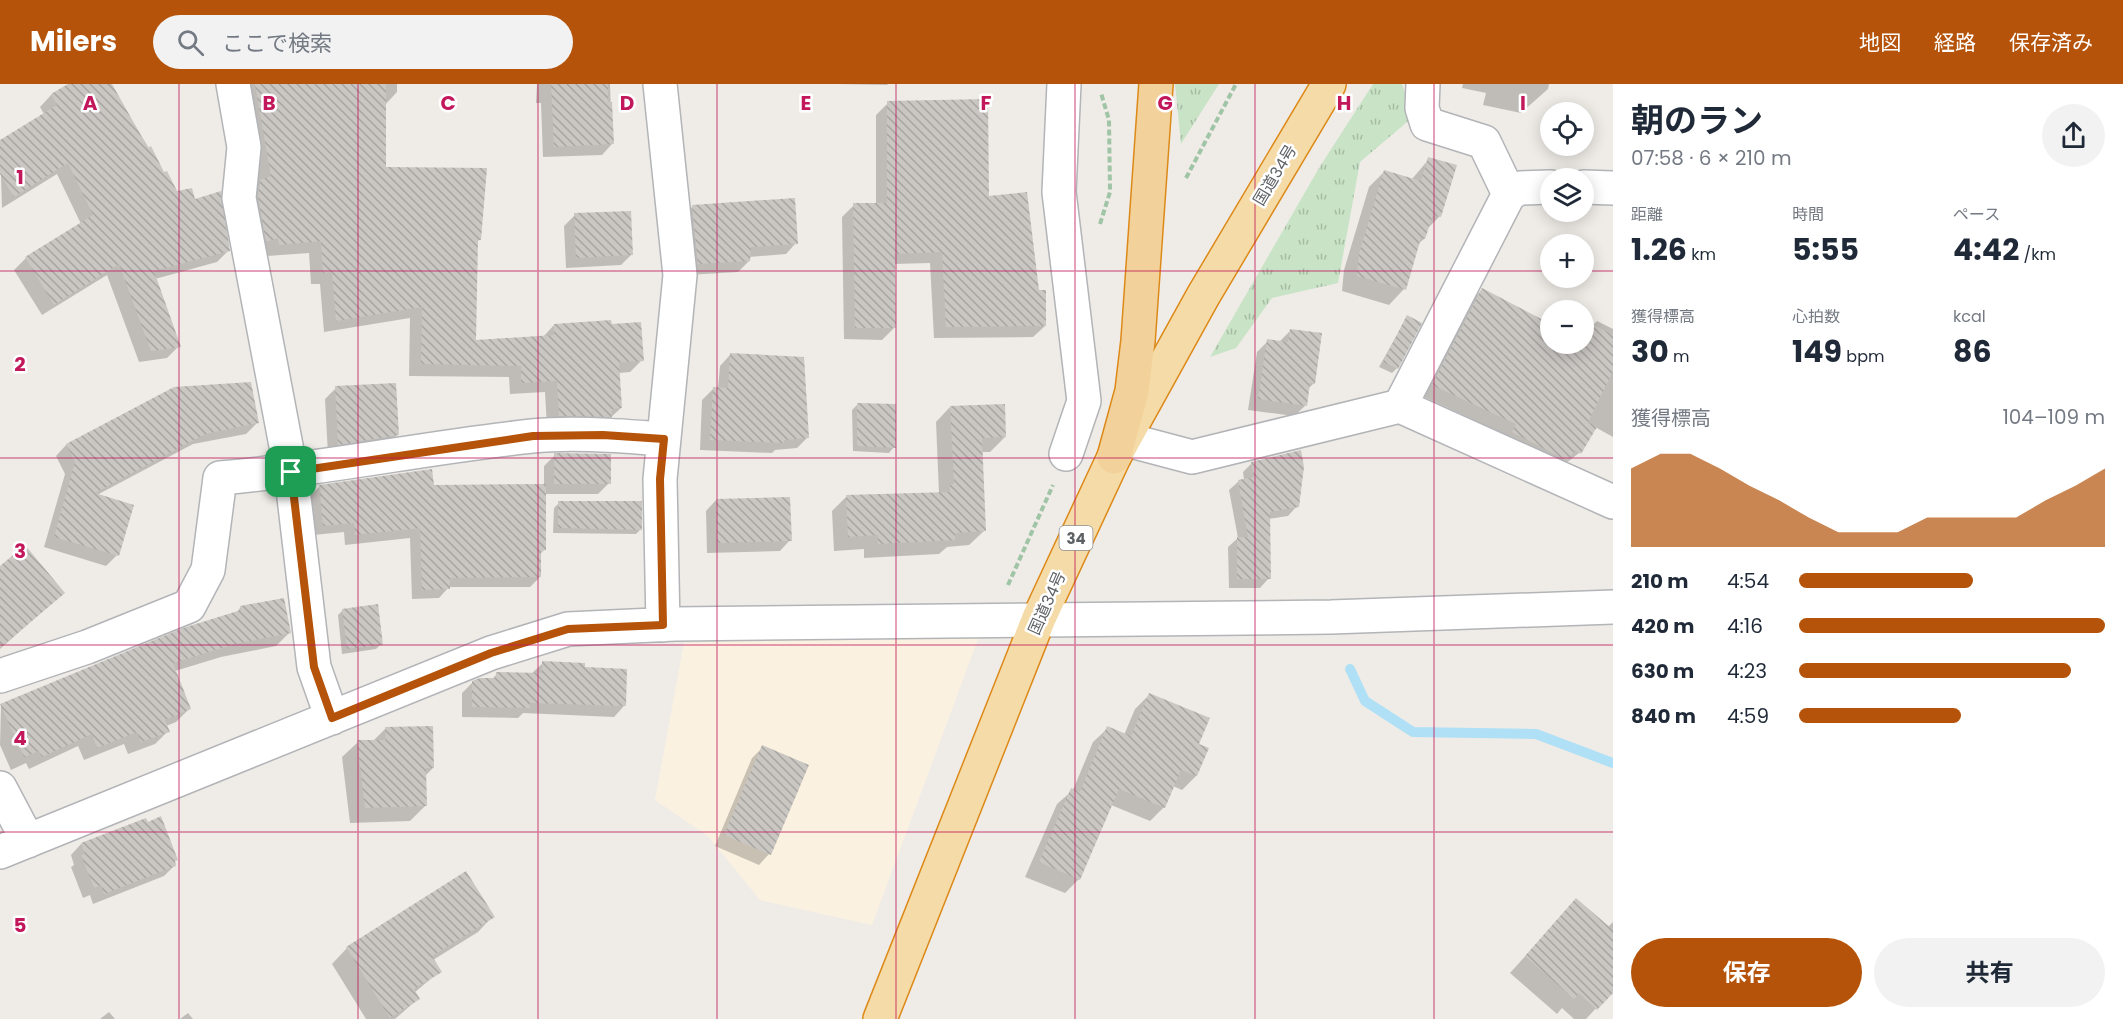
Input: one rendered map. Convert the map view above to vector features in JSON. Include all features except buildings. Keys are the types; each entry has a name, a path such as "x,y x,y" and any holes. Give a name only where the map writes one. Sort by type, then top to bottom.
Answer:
{"highway":[{"path":"1119,448 1132,391 1138,341 1156,84"},
{"name":"国道34号","path":"880,1019 1039,618 1119,448 1203,296 1329,84"}],"street":[{"path":"233,84 244,147 239,198 291,472 314,667 332,718"},
{"path":"660,84 680,275 660,479 663,625"},
{"path":"1064,84 1059,192 1084,401 1066,454"},
{"path":"1423,84 1422,108 1427,124 1485,142 1509,194"},
{"path":"1400,406 1509,194 1520,188 1540,187"},
{"path":"1594,187 1613,188"},
{"path":"1119,448 1192,457 1400,406 1613,502"},
{"path":"0,676 87,647 189,606 208,570 220,478 291,472 533,436 603,435 664,439"},
{"path":"0,788 14,846 491,653 568,629 1039,618 1331,617 1613,607"}],"path":[{"path":"1098,84 1109,120 1110,182 1110,192 1100,225"},
{"path":"1182,187 1236,84"},
{"path":"1005,591 1066,454"}],"shaded area":[{"path":"981,631 872,925 760,900 708,836 655,800 684,643"}],"green space":[{"path":"1175,84 1219,84 1181,144"},
{"path":"1373,84 1402,84 1413,117 1360,162 1338,283 1272,298 1236,348 1210,357 1319,168"}],"waterway":[{"path":"1350,669 1365,701 1413,732 1536,734 1613,763"}],"route":[{"path":"603,435 664,439 660,479 663,625 568,629 491,653 332,718 314,667 291,472 533,436 603,435"}]}
